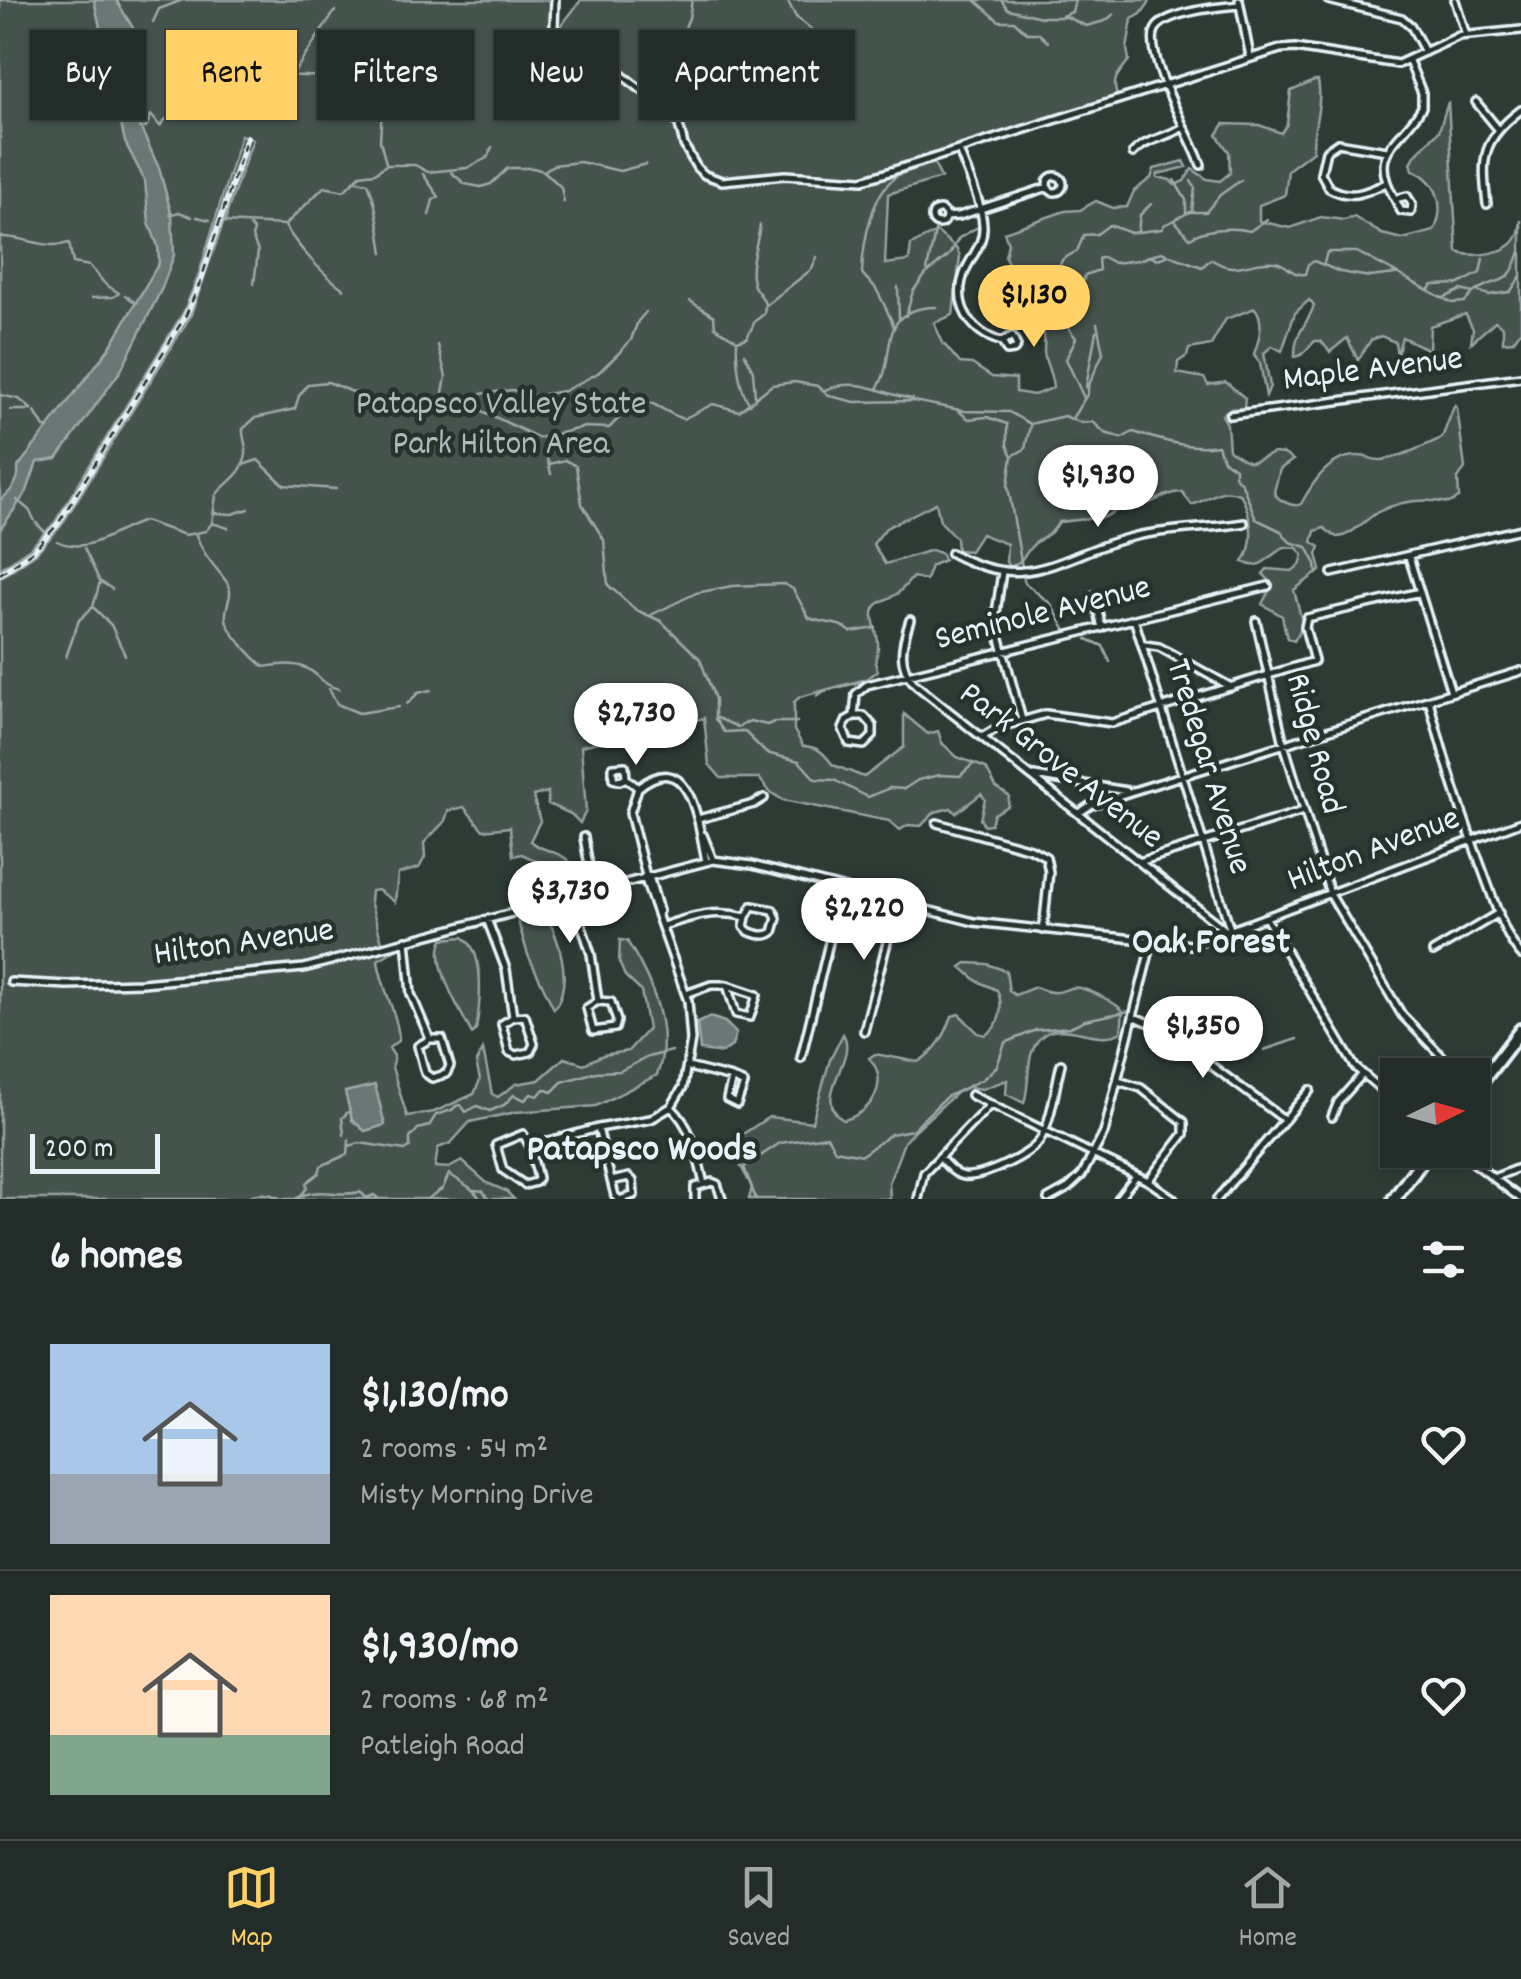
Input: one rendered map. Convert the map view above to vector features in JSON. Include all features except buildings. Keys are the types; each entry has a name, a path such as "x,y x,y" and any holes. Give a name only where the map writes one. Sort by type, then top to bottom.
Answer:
{"main road":[{"path":"1490,1069 1521,1030"},
{"path":"1394,1199 1417,1168"}],"street":[{"path":"555,0 556,33 588,60 614,68 669,111 700,171 729,182 786,175 853,181 1250,57 1290,48 1382,64 1409,61 1450,39 1466,35 1521,30"},
{"path":"1328,0 1402,18 1425,52"},
{"path":"1455,0 1466,35"},
{"path":"1201,165 1165,84 1153,45 1157,28 1166,20 1192,12 1239,3 1250,57"},
{"path":"1395,199 1386,183 1387,152 1422,107 1422,93 1409,61"},
{"path":"1476,102 1498,130"},
{"path":"1487,204 1484,158 1498,130 1521,110"},
{"path":"1133,153 1182,127"},
{"path":"1386,183 1352,196 1329,188 1322,174 1326,152 1338,143 1387,152"},
{"path":"959,150 980,210 982,238 964,276 960,299 972,326 1002,342"},
{"path":"946,218 1048,187"},
{"name":"Maple Avenue","path":"1230,415 1521,377"},
{"path":"951,553 1002,572 1040,570 1139,535 1244,523"},
{"path":"1332,573 1521,529"},
{"path":"1409,557 1451,692"},
{"path":"1002,572 996,620 1022,720"},
{"name":"Seminole Avenue","path":"854,716 854,697 860,689 906,674 1268,586"},
{"path":"982,737 997,728 1052,713 1104,724 1314,661 1305,628 1308,618 1420,592"},
{"path":"1094,596 1102,628"},
{"name":"Tredegar Avenue","path":"1134,618 1230,932"},
{"path":"906,674 902,647 910,620"},
{"name":"Ridge Road","path":"1256,621 1284,744 1330,894 1402,1015 1444,1058"},
{"path":"1144,646 1159,647 1232,687"},
{"path":"1079,813 1091,804 1521,670"},
{"name":"Park Grove Avenue","path":"906,674 1230,932"},
{"path":"1429,699 1447,772 1508,936 1521,955"},
{"path":"854,716 864,716 872,723 874,734 866,744 854,746 844,737 844,724 854,716"},
{"path":"1032,777 1130,792"},
{"path":"626,778 638,788"},
{"path":"530,1146 598,1128 647,1121 671,1106 684,1087 691,1028 686,994 646,876 630,814 638,788 656,778 676,781 690,794 710,861"},
{"path":"698,819 764,798"},
{"path":"1139,862 1304,810"},
{"name":"Hilton Avenue","path":"10,982 142,982 296,969 710,861 752,865 974,922 1196,944 1521,822"},
{"path":"937,823 1031,849 1046,858 1049,872 1042,930"},
{"path":"584,837 593,890"},
{"path":"801,1058 842,890"},
{"path":"572,896 592,954 598,1001"},
{"path":"864,1030 897,904"},
{"path":"752,906 773,910 777,918 772,934 748,931 744,926 746,917 752,906"},
{"path":"662,922 711,912 746,917"},
{"path":"1434,952 1499,913"},
{"path":"1266,918 1362,1074 1380,1089"},
{"path":"487,919 506,969 513,1017"},
{"path":"406,940 411,994 430,1039"},
{"path":"1048,1199 1075,1182 1104,1133 1152,941"},
{"path":"686,994 711,985 726,985 756,995 750,1017 736,1014 726,985"},
{"path":"609,1000 612,1004 617,1021 614,1028 593,1031 588,1008 598,1001 609,1000"},
{"path":"525,1016 534,1044 530,1052 516,1056 509,1052 502,1024 513,1017 525,1016"},
{"path":"1134,1017 1158,1026 1285,1120"},
{"path":"430,1039 442,1039 450,1070 432,1078 425,1073 418,1046 430,1039"},
{"path":"939,1157 956,1173 974,1175 1027,1153 1044,1130 1060,1064"},
{"path":"688,1068 732,1078 744,1084 737,1104 727,1099 732,1078"},
{"path":"1332,1117 1338,1102 1362,1074"},
{"path":"1118,1081 1141,1088 1184,1122 1184,1134 1148,1181"},
{"path":"1218,1199 1310,1090"},
{"path":"971,1095 1148,1181 1174,1199"},
{"path":"918,1199 922,1178 990,1104"},
{"path":"671,1106 687,1124 704,1184"},
{"path":"598,1128 611,1181 615,1196 621,1199 634,1195 633,1181 626,1177 611,1181"},
{"path":"522,1134 530,1146 538,1178 525,1185 503,1170 496,1145 522,1134"},
{"path":"1493,1178 1521,1167"},
{"path":"1480,1168 1521,1199"},
{"path":"1118,1199 1136,1176"},
{"path":"695,1199 695,1187 704,1184 717,1184 722,1199"}],"shaded area":[{"path":"94,0 116,0 134,30 101,30"},
{"path":"120,120 137,120 159,168 172,216 174,255 121,370 57,459 37,462 27,491 0,530 0,500 14,486 18,467 110,347 159,263 158,246 149,223 145,181 125,142"},
{"path":"244,120 253,120 255,172 240,169 190,317 53,536 0,578 0,569 21,556 47,531 183,313 232,167 217,162"},
{"path":"710,1017 725,1022 736,1033 732,1046 722,1053 700,1050 697,1023"},
{"path":"375,1085 385,1125 365,1131 352,1120 345,1092"}],"green space":[{"name":"Patapsco Valley State Park Hilton Area","path":"0,0 550,0 558,30 581,0 1151,0 1132,19 1129,60 1116,80 1117,96 890,171 892,177 934,163 941,178 888,194 885,264 909,261 911,245 937,232 956,248 960,256 953,315 934,323 943,343 960,363 972,364 992,377 1016,379 1016,392 1034,395 1053,388 1044,355 1044,331 1030,299 1032,290 1018,283 1005,257 1008,243 1004,232 1065,211 1080,210 1096,201 1113,208 1127,207 1134,191 1151,178 1154,169 1184,161 1187,167 1157,177 1175,185 1184,181 1192,169 1207,179 1220,181 1230,173 1229,152 1217,135 1224,124 1259,125 1281,133 1287,124 1291,91 1314,81 1318,81 1319,99 1313,151 1288,170 1285,195 1259,205 1259,221 1290,228 1321,217 1354,217 1382,234 1403,239 1434,231 1439,212 1437,195 1411,163 1439,131 1448,102 1457,252 1499,251 1513,243 1521,220 1521,330 1513,341 1503,342 1503,327 1495,321 1471,343 1473,329 1463,315 1430,326 1429,350 1402,337 1397,355 1395,342 1381,336 1371,340 1358,360 1347,338 1330,352 1321,341 1315,341 1295,357 1298,336 1314,306 1309,300 1295,313 1282,351 1272,346 1264,353 1270,386 1266,396 1260,363 1254,354 1260,325 1255,308 1226,319 1211,345 1189,349 1178,362 1177,373 1204,378 1208,385 1226,382 1245,398 1244,408 1229,409 1222,415 1227,424 1229,450 1248,461 1274,453 1293,460 1280,469 1274,492 1294,505 1301,504 1317,479 1339,460 1359,456 1390,459 1442,438 1455,405 1457,408 1465,468 1458,479 1459,498 1449,503 1422,500 1395,505 1342,536 1324,528 1315,531 1312,542 1320,547 1317,554 1321,570 1294,590 1303,625 1294,641 1287,638 1282,616 1262,604 1273,584 1263,574 1267,569 1292,571 1300,565 1303,555 1297,548 1285,547 1261,564 1243,562 1250,547 1250,521 1241,495 1234,492 1221,492 1192,505 1182,492 1174,493 1138,507 1121,508 1105,517 1059,522 1010,567 1006,562 1007,544 981,534 970,551 957,550 956,538 940,521 936,503 886,528 873,544 885,564 932,550 942,554 944,560 931,566 926,580 913,577 875,608 878,671 866,679 800,697 794,702 794,730 803,746 818,750 833,765 864,777 904,747 904,714 928,734 938,731 942,743 957,757 986,768 996,787 1009,796 1008,806 994,814 991,824 984,825 980,819 985,799 981,794 956,813 951,808 935,812 921,826 908,825 900,830 889,821 783,800 759,778 721,778 709,764 704,718 581,746 586,811 580,823 571,814 548,804 548,792 533,796 540,821 530,841 564,857 570,864 557,876 556,892 550,888 543,864 522,854 513,856 510,827 483,830 464,807 448,811 445,821 424,843 425,857 419,868 398,874 395,902 378,890 371,891 370,901 382,942 361,949 363,957 400,947 378,960 398,1030 399,1040 389,1048 407,1116 434,1112 474,1094 480,1080 476,1062 483,1050 492,1094 498,1097 516,1084 539,1080 564,1058 584,1064 603,1055 628,1051 648,1029 641,991 625,976 619,962 620,940 627,941 652,988 661,1023 662,1058 657,1075 596,1106 516,1112 470,1122 451,1143 438,1148 435,1167 449,1168 462,1161 487,1183 514,1199 0,1199 0,578 35,554 61,526 190,317 253,139 241,135 198,277 183,313 55,522 30,548 0,569"},
{"path":"543,911 554,933 564,973 554,1009 528,955 517,918"},
{"path":"463,937 475,955 480,980 478,1019 472,1034 449,988 441,961 443,939"},
{"path":"967,963 987,964 1006,971 1009,991 1015,995 1035,987 1058,992 1075,987 1097,994 1123,1011 1121,1032 1098,1036 1059,1030 1038,1040 1031,1055 1024,1103 1006,1094 1007,1080 956,1093 904,1142 889,1183 890,1199 749,1199 752,1187 732,1141 769,1117 812,1122 830,1060 843,1034 845,1055 831,1100 834,1111 843,1120 862,1111 875,1095 878,1077 869,1058 875,1054 918,1062 940,1042 952,1016 959,1014 978,1033 985,1035 995,1027 1000,1016 997,990 977,981 961,967"}],"waterway":[{"path":"153,22 159,9 183,0"},
{"path":"684,30 692,0"},
{"path":"787,0 796,17 813,30"},
{"path":"975,0 999,21 1014,21 1027,33 1038,33 1048,42"},
{"path":"1001,0 1008,9 1041,17 1067,17 1086,26 1114,14"},
{"path":"1062,16 1072,12 1075,0"},
{"path":"297,68 335,11"},
{"path":"297,76 317,77"},
{"path":"139,128 146,128 151,115 160,126 166,119"},
{"path":"381,120 380,141 386,163"},
{"path":"222,222 285,225 324,187 344,191 360,175 375,173 386,165 415,165 428,172 467,168 487,158 492,147"},
{"path":"226,222 228,199 246,152"},
{"path":"451,172 465,184 481,187 491,184 508,168 544,171 553,165 580,162 620,171 646,164"},
{"path":"545,172 561,187 564,202"},
{"path":"423,174 439,197 433,200 429,215"},
{"path":"894,328 876,289 862,273 875,207 897,176"},
{"path":"1174,180 1186,200 1186,214"},
{"path":"1241,180 1220,195 1206,212 1190,212 1162,229 1131,233 1109,225 1097,234 1084,235 1077,251 1063,259 1053,276 1056,309 1078,299 1085,275 1099,270 1098,259 1103,257 1114,263 1161,252 1202,267 1211,259 1228,267 1275,262 1305,274 1308,264 1314,261 1340,272 1370,277 1395,274"},
{"path":"357,181 368,183 371,191 383,253"},
{"path":"1191,181 1195,188 1192,210"},
{"path":"1138,231 1140,215 1151,204"},
{"path":"170,215 179,212 192,217"},
{"path":"197,217 210,220"},
{"path":"927,270 938,218"},
{"path":"1174,220 1190,238 1219,229 1250,231 1267,219"},
{"path":"249,225 258,251 254,284"},
{"path":"760,225 752,276 765,305"},
{"path":"285,226 312,260 344,289"},
{"path":"906,316 913,291 926,274 949,255 959,238 976,228"},
{"path":"0,237 51,245 69,243 73,263 90,266 119,293"},
{"path":"1444,298 1461,290 1473,293 1507,277 1521,248"},
{"path":"1324,263 1327,252 1357,252 1452,303 1465,302 1473,293"},
{"path":"1148,256 1158,259 1169,255"},
{"path":"737,341 747,338 755,321 764,314 765,306 812,269 817,257"},
{"path":"1428,290 1433,285 1459,284 1480,273 1483,258"},
{"path":"1477,291 1489,295 1510,292 1521,276"},
{"path":"898,287 899,320"},
{"path":"92,298 118,294"},
{"path":"125,295 136,303"},
{"path":"690,301 714,316 715,327 735,339"},
{"path":"878,387 896,325 917,309 936,307"},
{"path":"57,541 90,544 144,521 185,535 206,531 212,523 216,495 244,461 243,429 255,418 295,409 308,384 328,382 380,403 394,394 441,399 512,390 533,396 564,391 598,373 619,353 646,312"},
{"path":"1057,314 1076,338 1066,359 1084,398"},
{"path":"1073,417 1088,393 1103,353 1097,323"},
{"path":"1086,387 1096,331"},
{"path":"737,342 739,375 750,404"},
{"path":"438,345 446,377 442,398"},
{"path":"745,354 753,371 755,396"},
{"path":"455,398 539,438 585,427 609,428 619,418 622,403 630,400 645,401 683,419 713,404 739,411 772,385 794,382 818,386 830,396 855,402 914,401 965,411 1009,412 1030,424 1064,416 1082,423 1093,422 1105,433 1122,438 1133,432 1186,445 1218,445 1223,460 1235,468 1235,476 1256,519 1281,531 1290,542 1307,547 1317,574"},
{"path":"825,390 860,385 913,399"},
{"path":"0,395 19,399 31,409"},
{"path":"11,410 30,410"},
{"path":"957,410 969,419 987,417 1007,424 1007,445 1012,456 1008,486 1022,567"},
{"path":"35,412 49,429"},
{"path":"1014,455 1025,449 1030,426"},
{"path":"546,440 551,474"},
{"path":"243,465 258,460 284,485 336,489"},
{"path":"550,464 565,460 576,466 582,504 604,540 608,585 636,610 661,621 700,659 715,699 715,719 724,732 744,731 766,753 799,761 815,779 834,780 868,797 890,788 904,789 918,780 960,776 973,764"},
{"path":"17,500 35,521"},
{"path":"215,513 249,509"},
{"path":"36,523 44,531"},
{"path":"212,523 228,528"},
{"path":"196,535 229,586 228,624 248,651 264,667 301,666 339,689"},
{"path":"66,657 79,620 93,607 100,582 84,548"},
{"path":"1023,576 1025,583 1051,604 1066,631"},
{"path":"101,582 112,589"},
{"path":"651,615 696,593 732,586 784,584 793,589 809,618 851,632 876,628"},
{"path":"94,608 111,625 125,655"},
{"path":"1087,639 1103,646 1110,662"},
{"path":"817,696 881,677"},
{"path":"329,689 337,704 359,713 399,707"},
{"path":"407,704 418,693 431,690"},
{"path":"715,717 738,727 750,721 767,725 797,722"},
{"path":"756,1199 744,1167 780,1143 827,1136 835,1150 862,1155 891,1134 912,1130 946,1097 983,1079 997,1066 1005,1043 1036,1030 1070,1027 1130,1011"},
{"path":"1212,1021 1253,1047 1253,1053"},
{"path":"1264,1050 1297,1039"},
{"path":"349,1146 360,1143 405,1150 418,1129 429,1126 436,1115 456,1106 461,1105 466,1112 477,1106 490,1111 514,1095 525,1100 531,1094 538,1096 544,1089 552,1092 562,1082 596,1072 620,1071 648,1057 672,1051"},
{"path":"344,1135 342,1118 348,1112"},
{"path":"301,1195 321,1166 348,1154 349,1140"},
{"path":"427,1199 443,1188 449,1174 480,1199"},
{"path":"474,1190 483,1191 488,1199"},
{"path":"295,1199 321,1192 360,1192 367,1198 374,1195 379,1199"},
{"path":"245,1199 263,1194 281,1199"}],"railway":[{"path":"0,574 33,551 58,524 186,315 247,137"}],"district":[{"name":"Oak Forest","path":"1211,944"},
{"name":"Patapsco Woods","path":"642,1151"}]}
